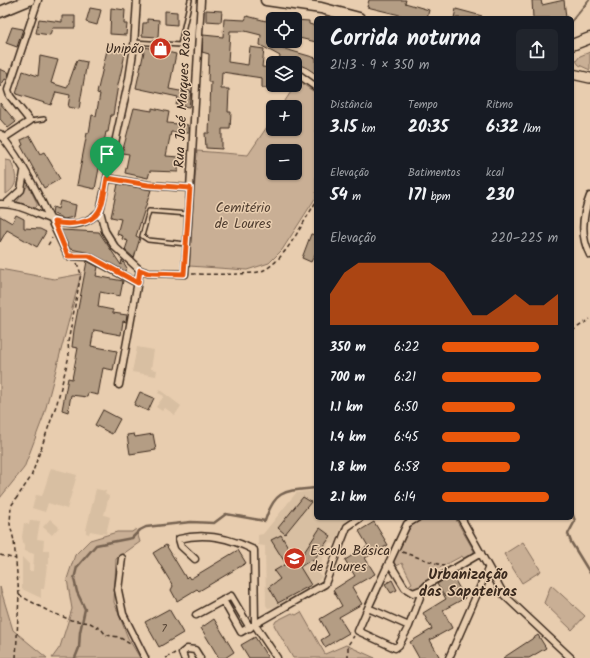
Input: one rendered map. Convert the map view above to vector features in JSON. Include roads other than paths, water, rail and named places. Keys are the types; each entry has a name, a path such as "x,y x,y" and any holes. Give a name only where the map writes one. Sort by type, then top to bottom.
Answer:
{"main road":[{"path":"0,12 29,0"},
{"path":"266,0 321,8 352,16"},
{"path":"574,46 590,38"}],"street":[{"path":"38,0 8,90 10,96 30,121 2,136 24,170 44,209 54,222 71,256 89,256 138,283"},
{"path":"137,0 134,42 129,79 100,211 105,231 115,246 140,270 148,273 184,274 190,188"},
{"name":"Rua José Marques Raso","path":"107,178 148,185 190,188 201,0"},
{"path":"574,73 590,78"},
{"path":"302,77 314,86"},
{"path":"3,204 21,190 24,170"},
{"path":"590,196 584,214 583,239 590,255"},
{"path":"3,204 17,205 54,222 63,224 78,223 92,218 100,211"},
{"path":"119,385 140,270"},
{"path":"223,600 241,632 325,584 347,527 357,520"},
{"path":"414,520 407,524 358,631 395,648 399,645 409,626 423,590 428,584 481,553"},
{"path":"462,520 481,553 488,569 508,600 568,657"},
{"path":"195,559 181,546 179,539 191,536 214,536 236,541 254,550 252,627"},
{"path":"122,558 118,590 123,614 145,658"},
{"path":"389,562 405,588 413,593 423,590"},
{"path":"449,658 488,569"},
{"path":"196,615 231,596 252,627 277,658"},
{"path":"368,608 409,626"},
{"path":"183,656 187,649 195,650 200,658"}],"lane":[{"path":"134,42 180,45 190,0"},
{"path":"30,121 44,119"},
{"path":"186,244 148,240 142,236 149,211 188,214"}],"waterway":[{"path":"574,19 589,0"},
{"path":"75,658 79,648 80,632 85,609 77,592 74,579 77,567 96,545 132,538 140,530 146,527 191,522 214,523 226,514 265,521 277,497 289,491 314,488"},
{"path":"574,518 575,521 568,534 571,542 590,573"}],"place":[{"name":"Unipão","path":"160,49"},
{"name":"Escola Básica de Loures","path":"294,559"}],"district":[{"name":"Urbanização das Sapateiras","path":"468,584"}],"park label":[{"name":"Cemitério de Loures","path":"243,216"}]}
